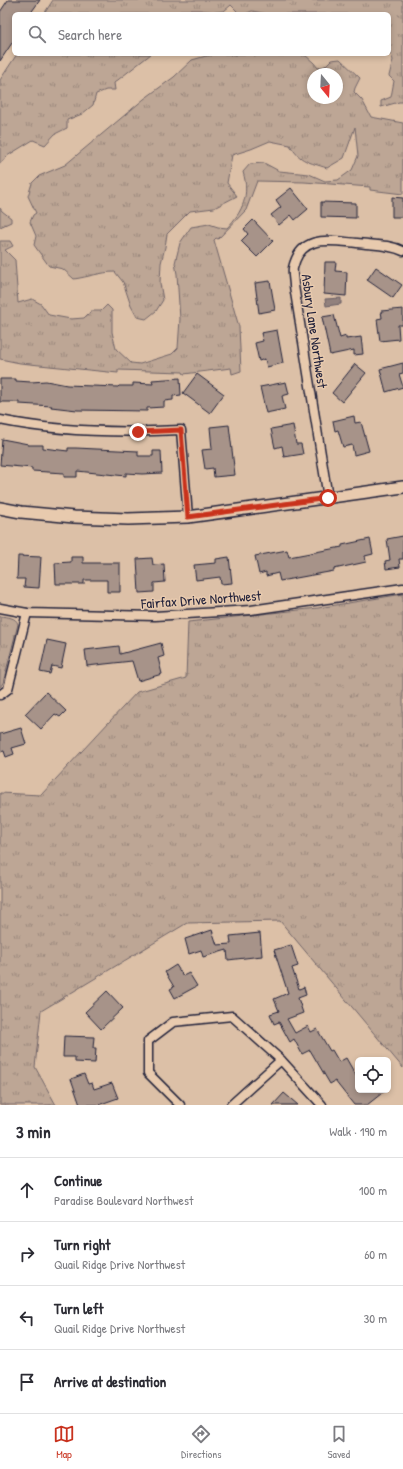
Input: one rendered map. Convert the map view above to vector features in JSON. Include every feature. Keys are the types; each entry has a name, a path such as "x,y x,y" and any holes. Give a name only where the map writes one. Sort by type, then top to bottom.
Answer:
{"street":[{"name":"Asbury Lane Northwest","path":"328,498 294,286 293,269 299,253 309,244 321,240 387,246 403,250"},
{"path":"0,420 68,428 138,432 181,430 188,517"},
{"path":"0,508 21,512 74,517 128,519 188,517 403,487"},
{"name":"Fairfax Drive Northwest","path":"0,608 27,613 155,616 251,610 403,588"},
{"path":"0,695 8,689 27,613"},
{"path":"180,1105 148,1073 148,1041 172,1022 232,1016 281,1060 322,1105"},
{"path":"230,1105 281,1060"}],"green space":[{"path":"53,0 403,0 403,102 381,107 381,101 391,97 394,81 389,76 393,60 391,55 391,12 237,12 231,5 224,11 216,12 181,10 180,12 45,12"},
{"path":"16,56 148,56 114,83 115,90 106,90 96,94 93,105 82,114 67,120 67,128 55,134 45,145 33,140 7,156 0,164 0,80"},
{"path":"206,56 306,56 318,68 325,66 331,60 340,59 360,78 354,92 362,100 371,117 403,123 403,194 370,190 370,187 304,182 257,181 246,210 218,239 216,238 214,240 239,327 241,371 232,374 231,368 184,374 183,372 118,370 118,373 20,363 0,359 0,241 10,241 13,246 5,250 15,260 18,303 32,299 41,304 49,315 71,319 84,318 91,311 101,311 107,305 112,310 112,332 116,349 131,363 140,364 172,354 178,348 180,319 175,263 180,243 191,227 209,224 227,228 233,222 244,202 246,188 243,172 250,164 264,163 279,171 309,174 325,181 338,180 352,170 358,156 355,127 344,158 327,168 310,163 301,158 290,145 270,141 232,155 227,183 237,196 214,208 190,211 167,234 161,263 160,283 163,300 156,311 146,319 137,317 131,306 123,282 115,272 74,279 63,269 49,266 34,245 36,236 30,222 33,215 36,213 28,196 32,183 39,176 65,165 144,99 174,77 192,60"},
{"path":"0,208 11,218 11,222 0,227"},
{"path":"403,594 403,1068 280,921 187,923 41,1011 35,1067 56,1105 0,1105 0,793 41,795 137,692 186,678 188,622 318,608"},
{"path":"0,616 13,619 18,624 3,683 0,687"}],"shaded area":[{"path":"341,298 341,304 326,306 325,299"}],"building":[{"path":"8,0 40,0 31,12 12,12 12,43 0,61 0,12"},
{"path":"291,188 308,209 295,220 291,215 279,225 271,215 281,207 276,200"},
{"path":"392,197 403,198 403,217 392,217"},
{"path":"321,202 356,203 356,218 321,217"},
{"path":"253,220 273,241 257,257 241,241 248,234 244,229"},
{"path":"325,262 336,262 335,271 347,272 346,296 324,294"},
{"path":"376,267 402,285 393,298 367,280"},
{"path":"270,281 275,310 259,313 255,283"},
{"path":"403,309 403,325 398,325 399,339 380,341 377,319 382,318 381,311"},
{"path":"334,315 340,338 346,336 346,339 361,337 363,354 354,355 354,350 330,355 322,317"},
{"path":"277,330 283,363 267,367 265,359 259,361 255,343 263,341 261,333"},
{"path":"403,363 403,373 399,374 403,387 386,392 380,369"},
{"path":"355,364 366,373 342,402 332,393"},
{"path":"197,374 224,394 210,413 183,393"},
{"path":"180,378 181,395 173,396 173,400 164,401 164,407 147,408 147,411 77,410 51,407 52,406 19,404 19,402 0,402 0,379 16,379 16,381 31,382 46,381 67,385 118,387 133,386 133,383 153,384 152,380"},
{"path":"286,382 289,394 282,396 285,409 266,413 260,387"},
{"path":"354,416 355,423 361,422 369,451 354,455 352,445 343,447 338,430 335,431 333,421"},
{"path":"229,425 235,475 214,477 213,468 205,469 202,450 212,449 210,427"},
{"path":"293,425 296,444 301,444 303,454 284,457 282,446 275,448 271,429"},
{"path":"2,439 28,445 43,445 43,448 68,451 68,448 76,448 138,451 138,456 153,456 153,451 161,451 162,473 126,473 126,476 77,471 77,477 64,477 64,473 32,471 32,468 0,465"},
{"path":"403,536 403,559 399,559 400,567 386,569 385,561 390,560 387,539"},
{"path":"370,539 373,554 365,556 366,562 334,569 334,571 280,581 278,573 266,576 266,572 259,574 255,556 287,550 289,557 342,547 342,545"},
{"path":"18,556 41,557 39,588 24,587 25,579 17,579"},
{"path":"71,557 83,557 83,563 120,563 120,592 107,592 107,580 84,580 84,584 56,584 55,563 71,562"},
{"path":"229,557 232,583 221,584 220,577 196,580 194,565 216,563 216,559"},
{"path":"152,558 153,565 164,564 165,582 154,583 154,592 139,593 137,559"},
{"path":"47,640 66,644 61,668 52,666 50,674 40,672"},
{"path":"161,643 164,656 158,658 162,674 138,681 132,661 87,666 85,650 119,646 120,654"},
{"path":"46,692 66,711 60,717 55,714 41,729 25,714"},
{"path":"21,728 26,744 12,748 14,754 6,757 4,751 0,752 0,734"},
{"path":"212,930 217,945 231,944 230,936 260,933 262,956 228,960 227,950 203,957 201,950 189,954 185,939"},
{"path":"291,945 298,966 292,968 299,989 304,987 306,995 298,998 303,1013 287,1019 295,1033 308,1026 311,1032 317,1029 330,1051 332,1050 339,1062 346,1058 355,1074 355,1093 382,1093 367,1105 354,1105 335,1081 330,1084 310,1050 302,1054 294,1039 290,1042 279,1022 274,1024 270,1014 279,1011 274,999 288,993 274,950"},
{"path":"176,965 183,976 189,973 197,986 175,998 170,989 174,987 165,972"},
{"path":"107,991 123,1008 101,1029 85,1012"},
{"path":"64,1036 94,1037 93,1048 96,1048 95,1063 75,1062 75,1057 63,1057"},
{"path":"84,1074 88,1084 92,1083 94,1089 112,1083 118,1098 98,1105 80,1105 71,1079"},
{"path":"284,1093 298,1105 273,1105"}],"route":[{"path":"138,432 181,430 188,517 328,498"}]}
